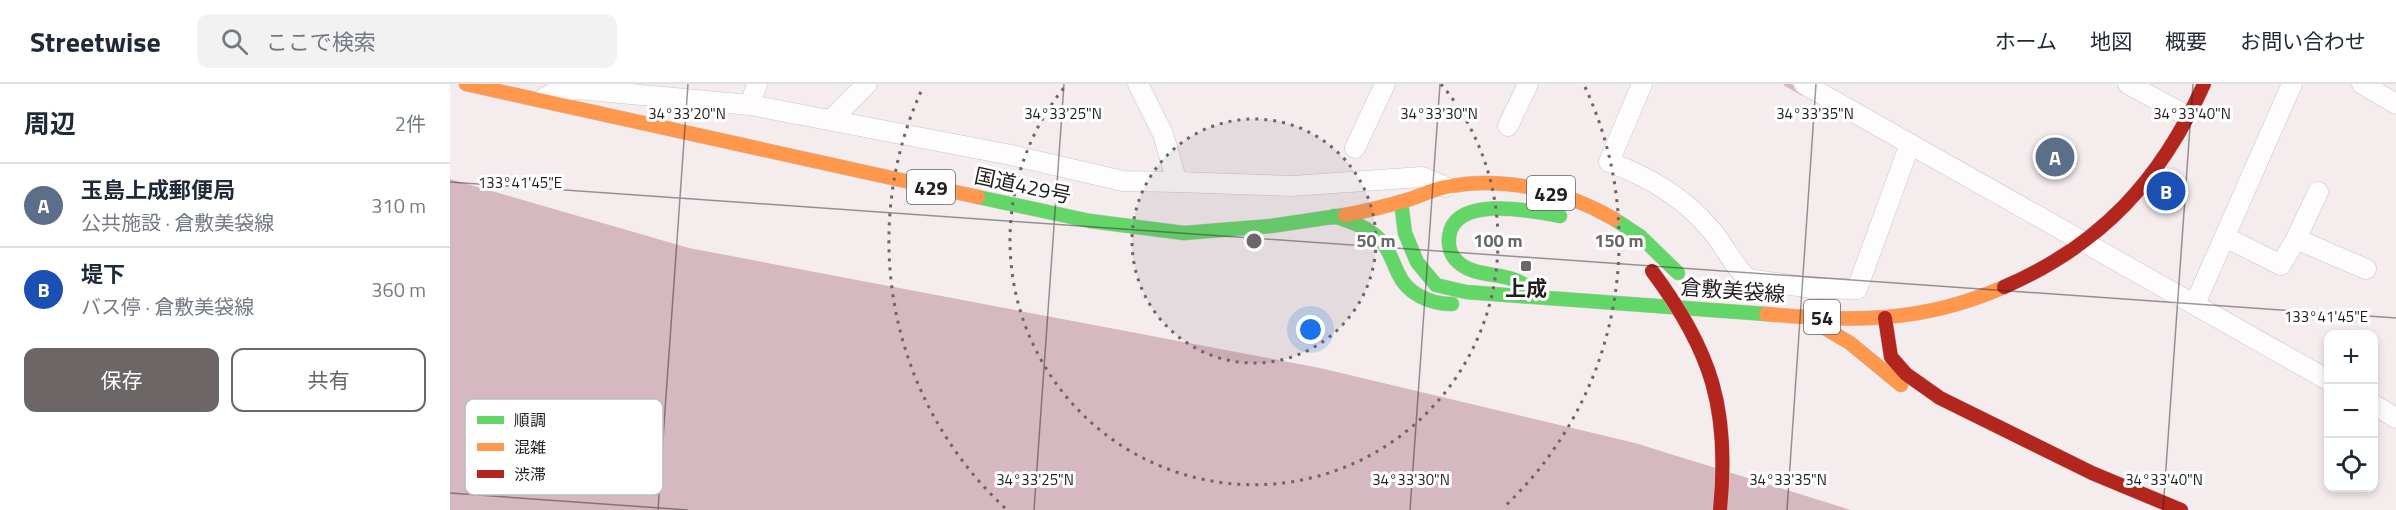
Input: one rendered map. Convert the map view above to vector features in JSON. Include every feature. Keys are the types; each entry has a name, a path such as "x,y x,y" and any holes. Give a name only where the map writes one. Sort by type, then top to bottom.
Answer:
{"main road":[{"name":"国道429号","path":"466,84 784,156 1116,225 1187,233 1250,229 1334,216 1401,202 1447,198 1489,200 1533,206 1573,219 1529,211 1487,208 1469,212 1456,219 1450,230 1448,241 1450,252 1458,262 1471,270 1515,280 1543,296"},
{"name":"倉敷美袋線","path":"1401,202 1405,233 1417,262 1436,285 1466,292 1804,316 1885,318 1931,311 1965,302 2016,283 2052,264 2083,242 2107,224 2132,199 2164,160 2189,117 2204,84"},
{"name":"国道429号","path":"1447,198 1479,184 1514,186 1574,200 1630,228 1681,277"},
{"path":"1334,216 1361,226 1385,244 1405,285 1423,297 1442,304 1466,304 1508,294"},
{"path":"1638,259 1652,271 1676,300 1692,327 1716,386 1722,423 1723,489 1720,510"},
{"path":"1696,296 1712,323"},
{"path":"1804,316 1850,343 1892,380 1934,404 1985,420"},
{"path":"1885,318 1892,357 1906,374 1940,398 2092,473 2181,510"}],"street":[{"path":"750,105 757,84"},
{"path":"831,120 867,84"},
{"path":"1138,84 1163,134 1177,182"},
{"path":"1355,148 1385,84"},
{"path":"1508,126 1528,84"},
{"path":"1642,84 1609,162 1636,172 1672,192 1711,230 1748,279 1812,288 1857,289 1907,150"},
{"path":"1804,84 1907,150 2083,242 2324,378"},
{"path":"2128,84 2189,117"},
{"path":"2195,304 2292,84"},
{"path":"2362,84 2396,104"},
{"path":"539,101 555,92 577,89 750,105 1011,155 1123,181 1292,186 1422,177 1447,198"},
{"path":"2225,237 2281,265 2318,192"},
{"path":"2296,239 2366,269"},
{"path":"2378,408 2396,418"}],"shaded area":[{"path":"450,179 689,248 1320,368 1635,443 1851,510 450,510"}],"waterway":[{"path":"1786,84 1802,93"}],"traffic: fast":[{"path":"978,197 1090,221 1184,233 1271,226 1345,215"},
{"path":"1401,202 1405,233 1417,262 1436,285 1466,292 1766,314"},
{"path":"1543,296 1515,280 1464,267 1452,254 1449,237 1454,224 1465,215 1479,210 1514,209 1560,216"},
{"path":"1334,216 1373,233 1388,250 1402,280 1413,292 1428,300 1452,304"},
{"path":"1614,219 1640,236 1678,273"}],"traffic: slow":[{"path":"466,84 978,197"},
{"path":"1345,215 1399,202 1441,188 1490,183 1512,184 1555,193 1576,200 1614,219"},
{"path":"1766,314 1828,318 1887,317 1944,308 2004,287"},
{"path":"1806,317 1850,343 1901,385"}],"traffic: jam":[{"path":"2004,287 2039,270 2070,251 2099,230 2124,206 2168,150 2187,119 2204,84"},
{"path":"1652,271 1673,300 1689,328 1703,355 1712,383 1719,412 1722,442 1720,510"},
{"path":"1885,318 1891,357 1906,374 1940,398 2092,473 2181,510"}],"place":[{"name":"玉島上成郵便局","path":"2055,157"},
{"name":"堤下","path":"2166,191"},
{"name":"上成","path":"1526,266"}]}
